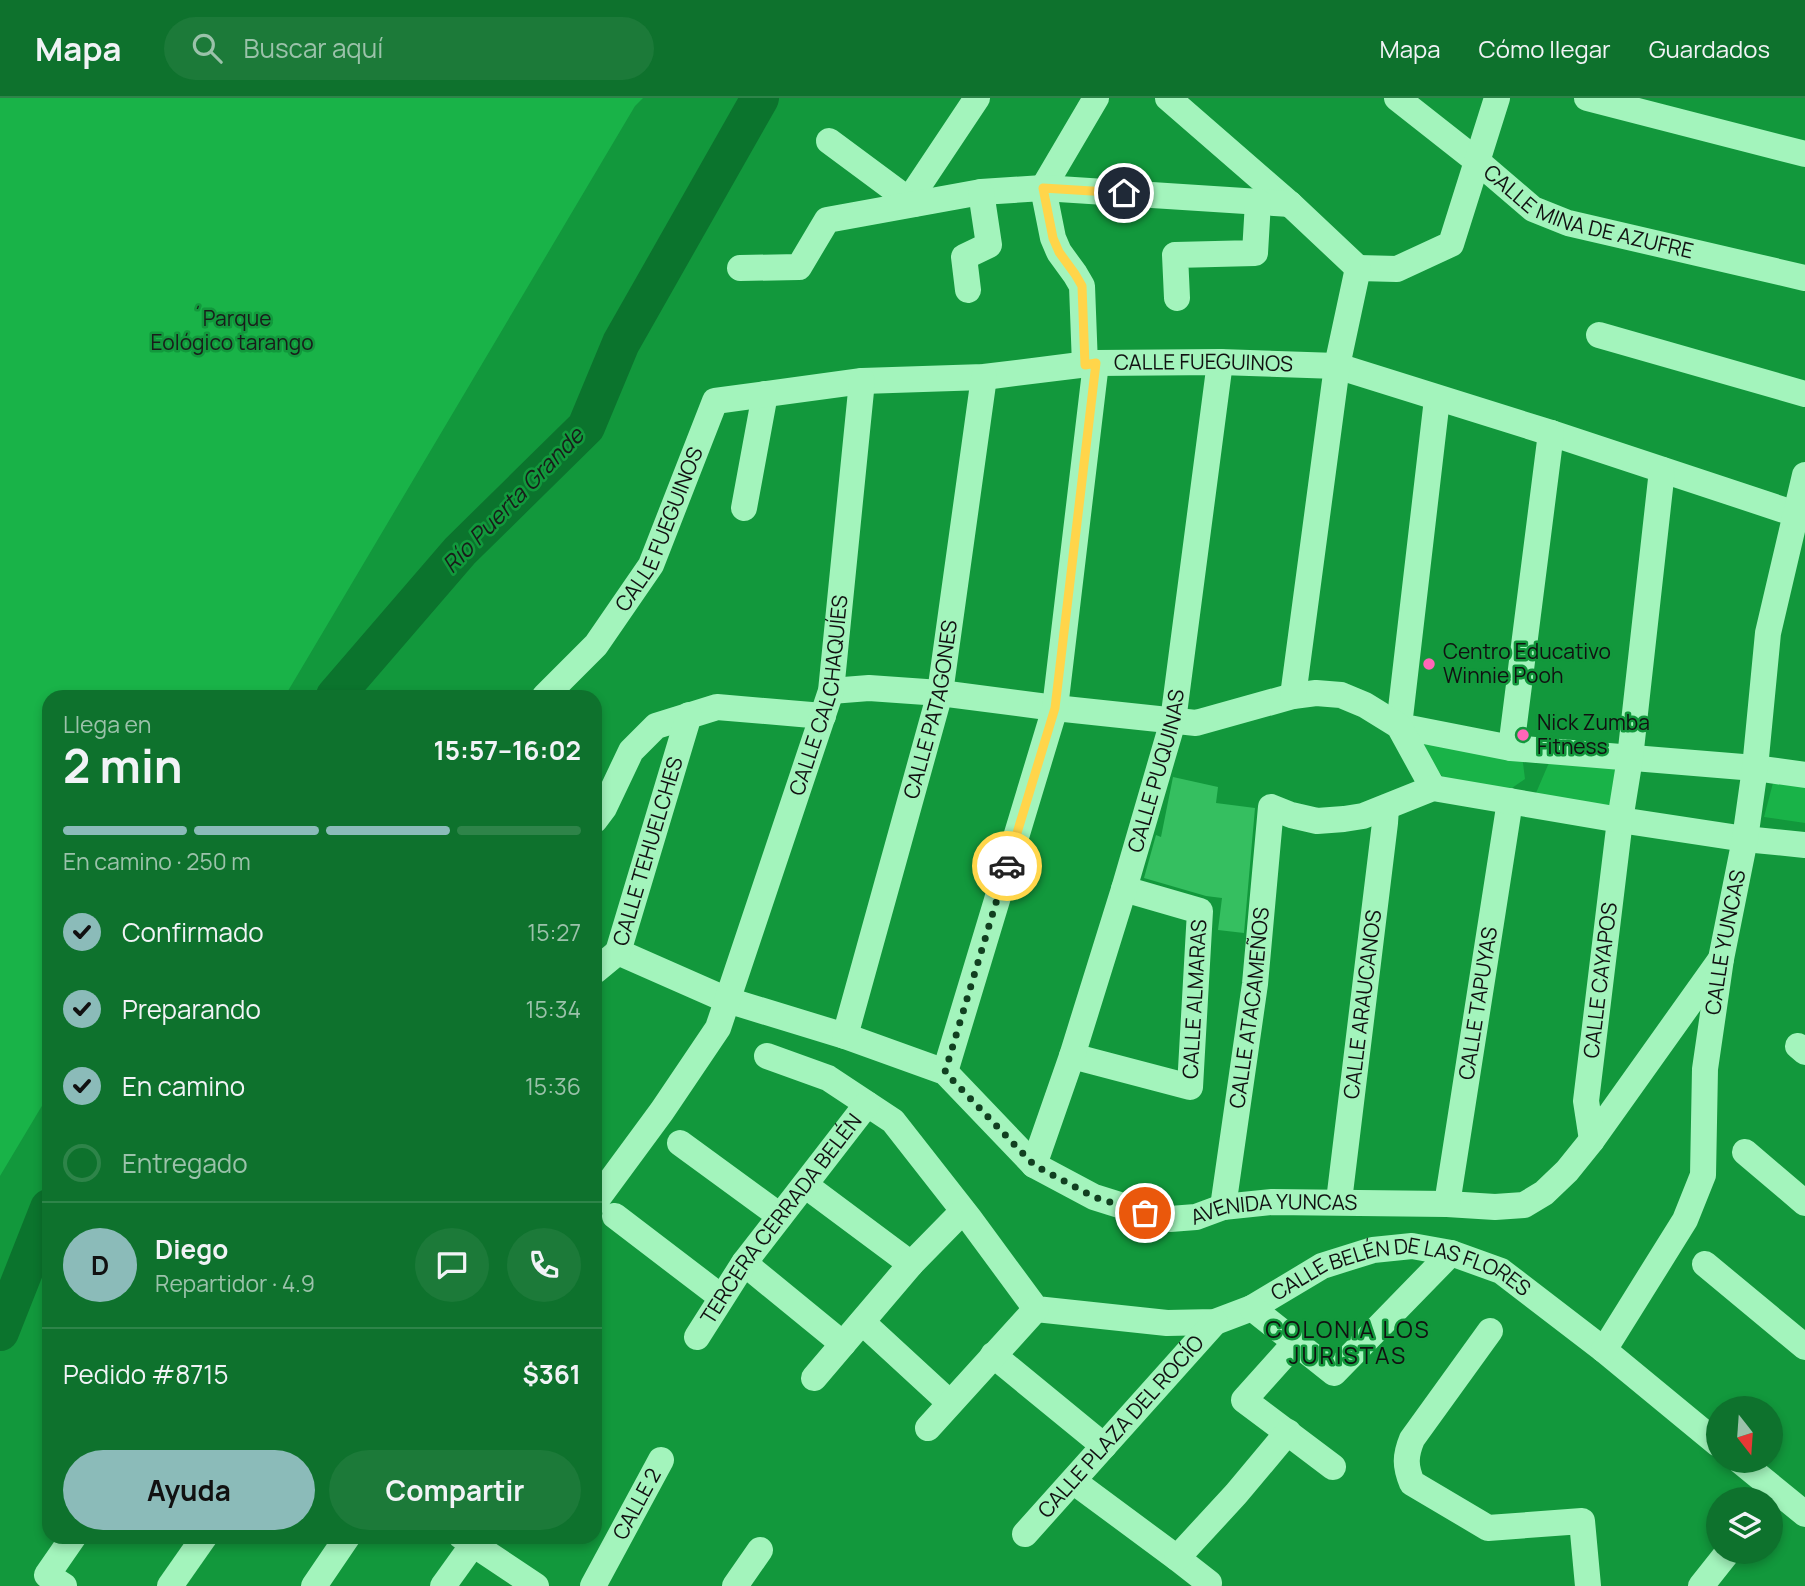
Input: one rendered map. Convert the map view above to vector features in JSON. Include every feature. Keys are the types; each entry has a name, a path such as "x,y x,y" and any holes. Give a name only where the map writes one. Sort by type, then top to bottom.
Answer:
{"street":[{"path":"945,1072 1055,708 1091,364 1082,286 1059,252 1053,238 1043,188 1096,98"},
{"path":"1168,98 1290,204 1357,268 1397,269 1451,244 1497,98"},
{"name":"CALLE MINA DE AZUFRE","path":"1397,98 1478,161 1533,209 1568,223 1805,278"},
{"path":"1587,98 1805,154"},
{"path":"912,202 967,101"},
{"path":"830,141 912,202"},
{"path":"740,268 799,267 827,220 912,202 981,192 1043,188 1290,204"},
{"path":"968,290 964,257 989,245 981,192"},
{"path":"1177,298 1175,255 1255,253 1258,202"},
{"path":"1293,695 1337,366 1357,268"},
{"path":"1599,335 1805,394"},
{"name":"CALLE FUEGUINOS","path":"551,690 596,645 651,565 715,401 765,394 862,381 984,377 1091,364 1220,362 1337,366 1551,433 1800,516"},
{"name":"CALLE PUQUINAS","path":"1034,1165 1072,1056 1173,721 1220,362"},
{"name":"CALLE PATAGONES","path":"845,1036 940,693 984,377"},
{"name":"CALLE CALCHAQUÍES","path":"605,1209 662,1111 718,1028 827,704 862,381"},
{"path":"744,508 765,394"},
{"path":"1433,788 1399,726 1437,399"},
{"path":"1511,748 1551,433"},
{"path":"1630,758 1662,470"},
{"name":"CALLE YUNCAS","path":"1604,1350 1685,1220 1703,1175 1705,1069 1720,959 1745,839 1768,633 1800,516 1805,475"},
{"path":"602,811 631,751 656,726 717,707 827,704 869,688 940,693 1196,723 1293,695 1340,695 1365,705 1399,726 1511,748 1755,768 1805,775"},
{"name":"CALLE TEHUELCHES","path":"689,715 618,952 727,1000"},
{"name":"CALLE CAYAPOS","path":"1592,1140 1586,1101 1630,758"},
{"path":"1386,808 1433,788 1620,820 1805,845"},
{"name":"CALLE TAPUYAS","path":"1447,1204 1510,801"},
{"name":"CALLE ATACAMEÑOS","path":"1223,1207 1255,984 1271,807 1317,821 1363,816 1386,808"},
{"name":"CALLE ARAUCANOS","path":"1339,1201 1386,808"},
{"name":"CALLE ALMARAS","path":"1072,1056 1191,1087 1200,911 1124,889"},
{"path":"602,965 618,952"},
{"name":"AVENIDA YUNCAS","path":"727,1000 845,1036 945,1072 1034,1165 1094,1197 1145,1213 1170,1219 1196,1217 1223,1207 1272,1202 1339,1201 1495,1208 1524,1205 1545,1193 1567,1171 1592,1140 1720,959"},
{"path":"767,1056 828,1078 893,1121 963,1210 1035,1309 928,1428"},
{"name":"TERCERA CERRADA BELÉN","path":"697,1337 744,1263 867,1104"},
{"path":"680,1143 780,1216"},
{"path":"1745,1152 1805,1203"},
{"path":"805,1185 911,1264"},
{"path":"605,1209 721,1297"},
{"path":"814,1378 911,1264 963,1210"},
{"name":"CALLE BELÉN DE LAS FLORES","path":"1035,1309 1167,1323 1215,1322 1252,1308 1322,1266 1373,1250 1412,1246 1451,1253 1501,1271 1604,1350 1706,1434"},
{"path":"1252,1308 1335,1373 1451,1253"},
{"path":"744,1263 843,1344"},
{"path":"1705,1264 1805,1347"},
{"path":"862,1322 950,1403"},
{"name":"CALLE PLAZA DEL ROCÍO","path":"1025,1534 1215,1322"},
{"path":"1490,1331 1412,1439 1407,1453 1407,1471 1412,1483 1488,1528 1582,1521 1588,1586"},
{"path":"1296,1342 1244,1400 1333,1466"},
{"path":"993,1354 1104,1446"},
{"path":"1177,1558 1288,1433"},
{"name":"CALLE 2","path":"593,1586 661,1460"},
{"path":"1753,1474 1765,1487"},
{"path":"1073,1481 1209,1583"},
{"path":"1783,1501 1805,1514"},
{"path":"55,1581 71,1544"},
{"path":"170,1586 199,1544"},
{"path":"314,1586 343,1544"},
{"path":"443,1586 468,1544"},
{"path":"478,1544 536,1586"},
{"path":"735,1586 760,1550"},
{"path":"1702,1586 1719,1564"}],"green space":[{"name":"´Parque Eológico tarango","path":"0,98 643,98 635,106 289,690 42,690 42,1106 0,1176"},
{"path":"1409,732 1522,755 1525,779 1506,792 1448,784"},
{"path":"1551,758 1623,765 1617,815 1533,800"},
{"path":"1773,783 1805,787 1805,823 1764,817"}],"building":[{"path":"1173,777 1218,787 1216,803 1255,808 1244,933 1218,930 1222,898 1144,878 1156,835 1161,837"}],"waterway":[{"name":"Río Puerta Grande","path":"340,690 460,551 586,427 621,343 760,98"},
{"name":"Río Puerta Grande","path":"0,1332 42,1226"}],"way so far":[{"path":"1007,866 945,1072 1034,1165 1094,1197 1145,1213"}],"place":[{"name":"Centro Educativo Winnie Pooh","path":"1429,664"},
{"name":"Nick Zumba Fitness","path":"1523,735"}],"district":[{"name":"COLONIA LOS JURISTAS","path":"1348,1343"}],"route":[{"path":"1007,866 1055,708 1096,363 1085,365 1082,286 1059,252 1053,238 1043,188 1124,193"}]}
